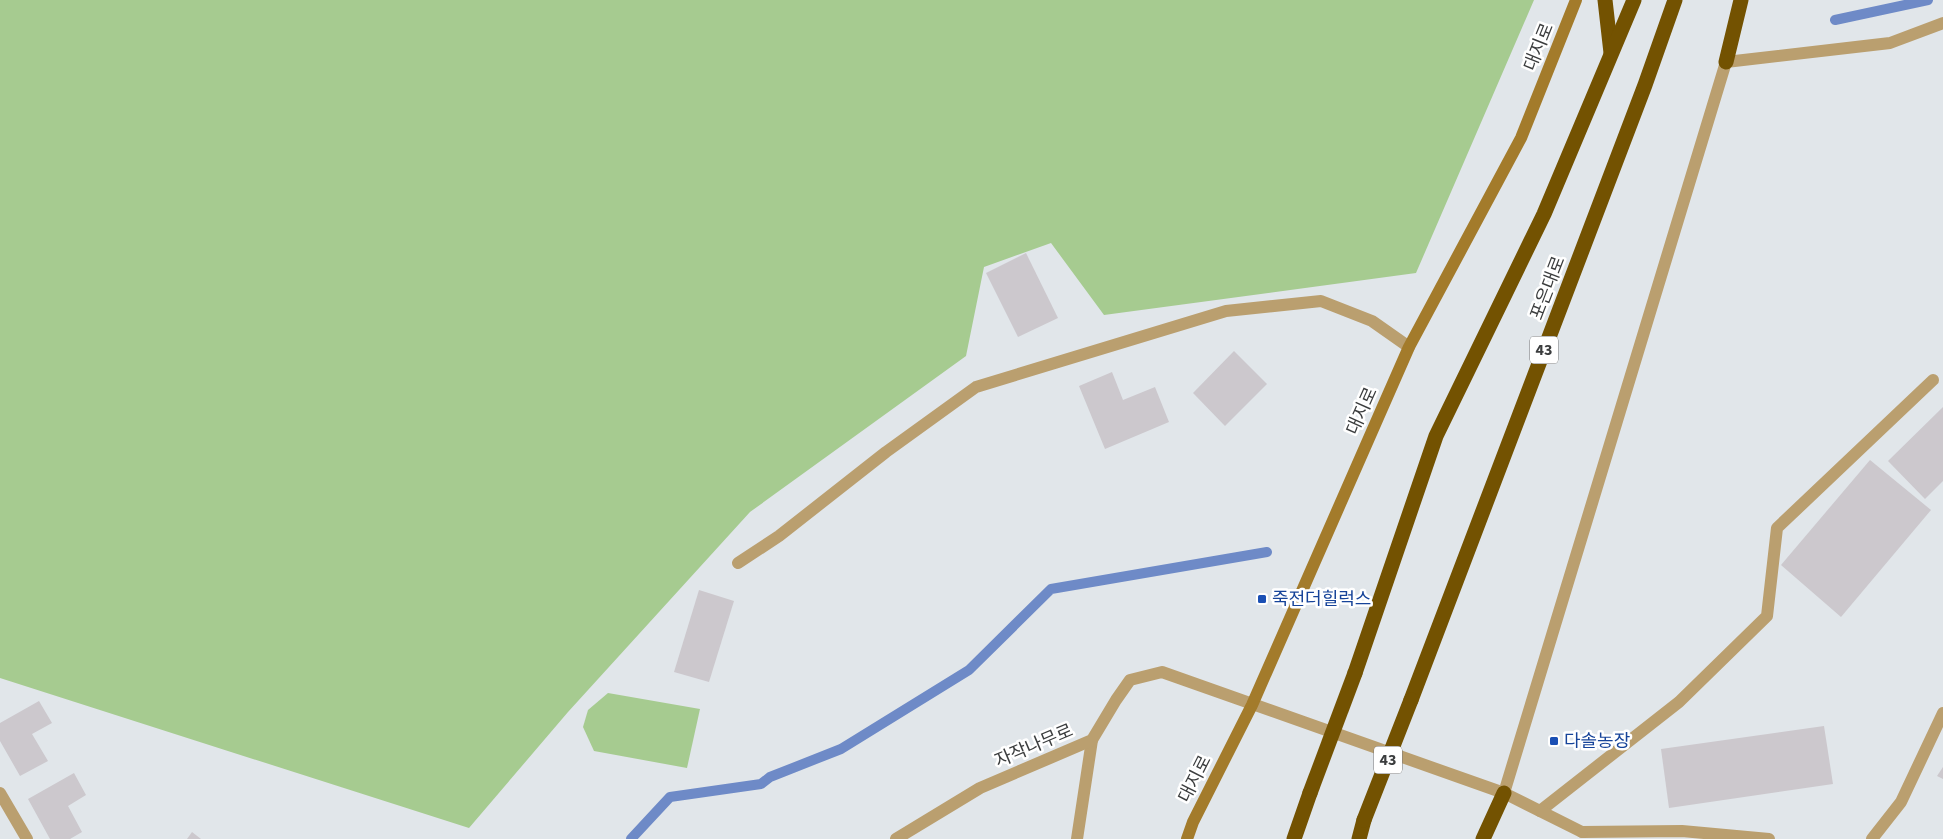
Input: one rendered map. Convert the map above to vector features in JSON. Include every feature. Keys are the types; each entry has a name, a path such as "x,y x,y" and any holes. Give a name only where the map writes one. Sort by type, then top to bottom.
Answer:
{"highway":[{"path":"1605,0 1612,55"},
{"name":"포은대로","path":"1294,839 1355,673 1436,436 1544,214 1634,0"},
{"name":"포은대로","path":"1359,839 1364,820 1638,104 1675,0"},
{"path":"1726,62 1741,0"},
{"path":"1483,839 1504,793"}],"main road":[{"name":"대지로","path":"1187,839 1193,822 1252,704 1410,347 1521,138 1576,0"}],"street":[{"path":"1504,793 1726,62 1890,43 1943,24"},
{"path":"738,563 779,536 886,452 976,387 1226,311 1321,301 1372,321 1410,347"},
{"path":"1540,811 1678,702 1768,616 1777,528 1933,380"},
{"name":"자작나무로","path":"896,839 980,788 1092,740 1130,680 1162,672 1504,793 1585,836"},
{"path":"1872,839 1901,802 1943,713"},
{"path":"1076,839 1092,740"},
{"path":"0,793 27,839"},
{"path":"1585,836 1682,831 1769,839"}],"green space":[{"path":"0,0 1534,0 1416,273 1104,315 1051,243 984,267 966,356 750,512 568,712 469,828 0,678"},
{"path":"608,693 700,709 687,768 594,751 583,727 588,710"}],"building":[{"path":"1026,253 1058,318 1018,337 986,273"},
{"path":"1234,351 1267,384 1225,426 1193,393"},
{"path":"1112,372 1123,400 1155,387 1169,422 1105,449 1079,386"},
{"path":"1943,407 1943,481 1925,499 1888,461"},
{"path":"1870,460 1931,510 1841,617 1781,565"},
{"path":"699,590 734,601 709,682 674,672"},
{"path":"39,701 52,723 32,734 48,761 20,776 0,741 0,723"},
{"path":"1824,726 1833,784 1669,808 1661,749"},
{"path":"1943,767 1943,779 1937,776"},
{"path":"74,773 86,795 68,806 82,832 70,839 50,839 28,799"},
{"path":"192,832 201,839 187,839"}],"waterway":[{"path":"1835,20 1928,0"},
{"path":"631,839 670,797 761,784 770,777 841,749 969,670 1051,589 1267,552"}],"place":[{"name":"죽전더힐럭스","path":"1262,599"},
{"name":"다솔농장","path":"1554,741"}]}
